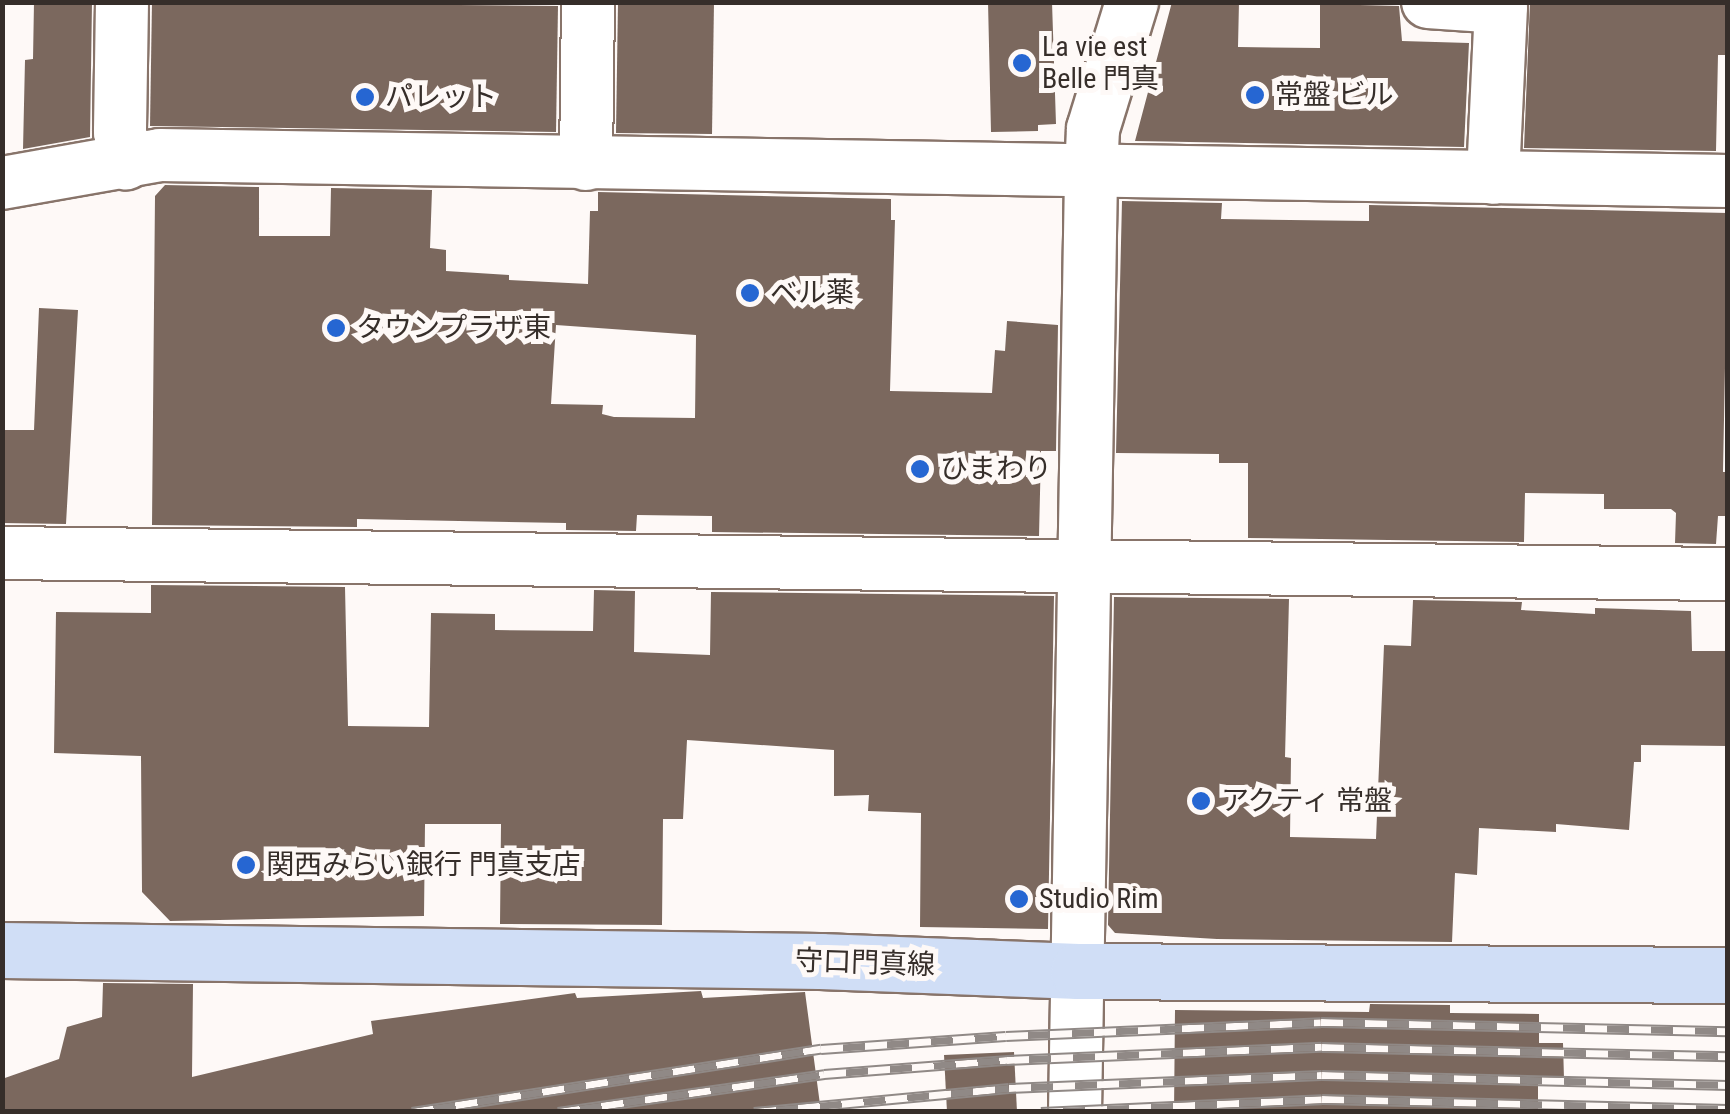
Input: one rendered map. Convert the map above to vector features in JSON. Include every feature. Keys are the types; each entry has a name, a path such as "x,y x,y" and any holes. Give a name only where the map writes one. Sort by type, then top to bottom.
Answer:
{"main road":[{"name":"守口門真線","path":"2,950 820,961 1078,971 1728,975"}],"street":[{"path":"122,2 120,132 126,163"},
{"path":"586,164 588,2"},
{"path":"1075,1112 1093,129 1132,2"},
{"path":"1428,2 1501,6 1493,178"},
{"path":"2,182 160,155 1728,181"},
{"path":"2,553 1728,574"}],"building":[{"path":"34,2 92,2 90,137 23,149 25,60 33,59"},
{"path":"152,2 558,6 556,132 150,126"},
{"path":"618,2 714,2 712,134 616,133"},
{"name":"La vie est Belle 門真","path":"988,2 1052,2 1056,124 1038,125 1038,131 991,132"},
{"path":"1172,2 1239,2 1238,47 1320,48 1320,4 1399,6 1402,41 1469,43 1464,147 1135,141"},
{"path":"1530,2 1728,2 1728,55 1718,55 1716,151 1524,148"},
{"path":"165,185 259,187 259,236 330,236 331,188 432,190 430,248 446,250 446,271 509,275 509,280 588,284 590,211 598,211 598,192 891,199 891,220 895,220 890,391 992,393 995,350 1005,351 1007,321 1058,325 1056,451 1041,451 1039,536 712,532 712,516 637,515 636,531 566,530 566,523 357,519 357,527 152,525 155,196","holes":["556,325 696,335 695,418 614,417 602,414 603,405 551,404"]},
{"path":"1122,201 1222,203 1221,219 1369,221 1369,205 1728,213 1723,472 1728,472 1728,516 1718,516 1716,544 1675,543 1676,513 1671,509 1604,509 1604,494 1525,493 1524,542 1248,538 1248,463 1219,463 1219,454 1116,453"},
{"path":"39,308 78,310 66,524 2,523 2,430 34,430"},
{"path":"151,585 345,587 348,726 429,727 431,613 495,614 495,630 593,631 594,590 635,591 634,652 710,655 711,592 1054,596 1048,929 920,927 921,813 868,811 869,795 834,796 834,750 687,740 683,819 663,819 662,925 500,924 501,824 425,824 424,916 170,921 142,892 141,756 54,753 56,612 151,613"},
{"path":"1114,597 1289,599 1285,757 1291,758 1290,837 1376,839 1384,645 1411,646 1413,600 1522,602 1521,610 1595,614 1595,608 1691,611 1692,651 1728,651 1728,746 1641,745 1641,762 1634,762 1629,830 1556,824 1556,832 1479,828 1477,875 1455,873 1452,942 1217,939 1115,933 1108,925"},
{"path":"103,983 193,984 192,1077 373,1034 371,1021 575,993 577,998 701,991 703,998 805,992 821,1112 2,1112 2,1079 59,1059 67,1027 102,1017"},
{"path":"1370,1004 1450,1005 1450,1013 1539,1014 1539,1043 1563,1043 1564,1079 1538,1079 1538,1112 1174,1112 1175,1010 1369,1012"},
{"path":"1014,1052 1017,1112 947,1112 944,1055"}],"railway":[{"path":"412,1112 821,1049 1006,1036 1321,1022 1728,1031"},
{"path":"558,1112 824,1074 1007,1060 1322,1047 1728,1056"},
{"path":"754,1112 1009,1088 1322,1075 1728,1085"},
{"path":"1041,1112 1322,1099 1728,1109"}],"place":[{"name":"La vie est Belle 門真","path":"1022,63"},
{"name":"常盤 ビル","path":"1255,95"},
{"name":"パレット","path":"365,97"},
{"name":"ベル薬","path":"750,293"},
{"name":"タウンプラザ東","path":"336,328"},
{"name":"ひまわり","path":"920,469"},
{"name":"アクティ 常盤","path":"1201,801"},
{"name":"関西みらい銀行 門真支店","path":"246,865"},
{"name":"Studio Rim","path":"1019,899"}]}
